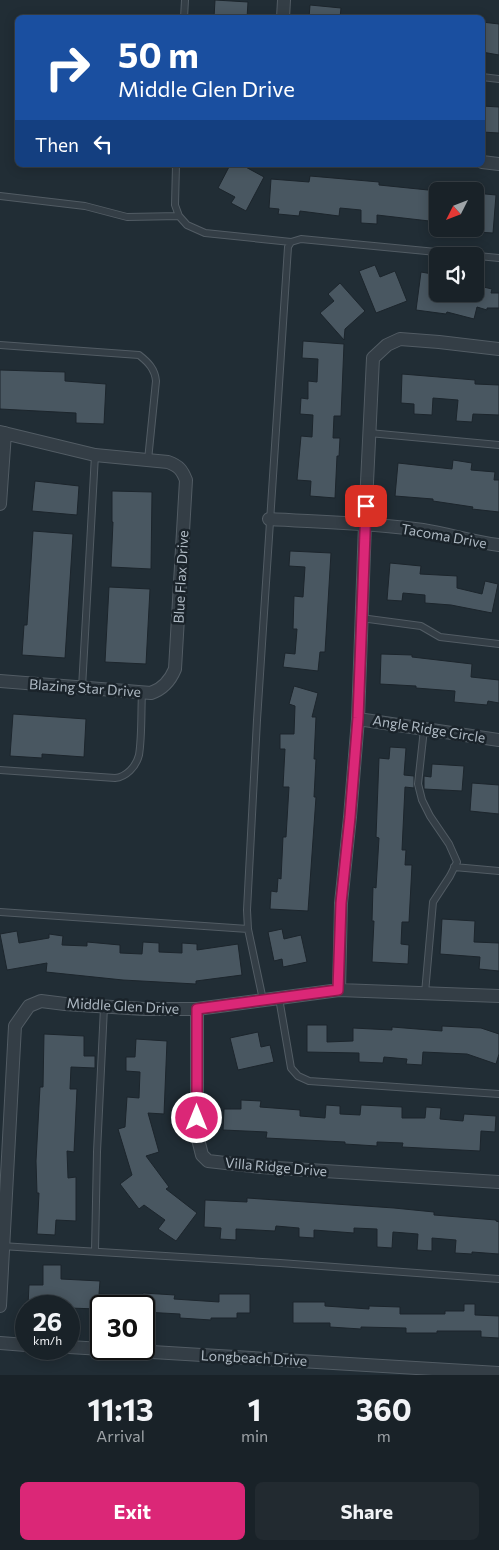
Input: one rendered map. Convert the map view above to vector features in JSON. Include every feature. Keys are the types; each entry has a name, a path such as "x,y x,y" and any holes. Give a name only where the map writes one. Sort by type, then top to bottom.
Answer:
{"street":[{"path":"283,15 284,0"},
{"path":"485,162 499,164"},
{"path":"338,990 341,903 358,718 364,524 374,358 387,345 400,339 499,349"},
{"path":"0,504 2,432 95,455 148,460"},
{"name":"Blue Flax Drive","path":"148,460 168,462 176,465 181,469 186,480 175,670 167,684"},
{"name":"Tacoma Drive","path":"270,519 364,524 424,530 476,542 499,545"},
{"name":"Blazing Star Drive","path":"0,681 142,693 160,690 167,684"},
{"name":"Angle Ridge Circle","path":"358,718 499,740"},
{"name":"Middle Glen Drive","path":"2,1246 14,1026 29,1006 41,1001 104,1007 197,1009 338,990 499,996"},
{"name":"Villa Ridge Drive","path":"197,1009 197,1136 202,1155 208,1161 261,1167 499,1182"},
{"path":"0,1306 2,1246"},
{"path":"0,1343 15,1344"},
{"name":"Longbeach Drive","path":"80,1349 499,1373"}],"lane":[{"path":"184,15 185,0"},
{"path":"485,77 499,79"},
{"path":"176,167 175,204 179,216 187,225 205,233 291,242 301,239 499,258"},
{"path":"0,196 85,206 127,217 179,216"},
{"path":"263,1000 248,929 252,796 286,252 291,242"},
{"path":"0,345 138,355 146,360 155,374 156,381 148,460"},
{"path":"369,433 499,445"},
{"path":"82,688 95,455"},
{"path":"361,618 421,626 440,636 499,644"},
{"path":"0,770 123,777 130,771 139,757 142,693"},
{"path":"424,729 418,784 422,800 430,816 449,844 457,862 433,902 425,993"},
{"path":"454,867 499,871"},
{"path":"0,912 248,929"},
{"path":"279,998 291,1068 298,1076 309,1081 499,1094"},
{"path":"95,1251 97,1152 104,1007"},
{"path":"2,1246 499,1279"}],"building":[{"path":"215,0 248,2 247,15 214,15"},
{"path":"310,5 341,8 340,15 309,15"},
{"path":"485,22 499,24 499,55 485,53"},
{"path":"485,106 499,107 499,133 485,132"},
{"path":"229,167 246,167 264,177 246,211 231,203 235,197 218,188"},
{"path":"310,176 379,182 379,185 429,190 429,221 377,215 377,224 361,223 361,210 340,208 339,216 300,211 299,216 278,214 279,209 269,208 271,179 309,182"},
{"path":"484,194 496,195 493,233 484,232"},
{"path":"375,265 380,277 395,271 407,301 376,313 359,271"},
{"path":"421,272 429,273 429,302 484,302 484,287 492,289 491,293 499,293 499,308 487,308 487,310 477,307 474,319 447,312 446,314 416,310"},
{"path":"340,283 365,311 345,329 344,340 320,313 334,301 328,294"},
{"path":"303,341 344,344 341,416 334,416 333,438 340,438 335,498 310,496 311,481 297,480 301,436 312,437 313,415 300,414 301,398 308,399 308,381 317,382 318,359 302,358"},
{"path":"0,370 65,372 65,381 106,384 104,424 76,423 76,413 0,409"},
{"path":"402,374 475,380 475,384 499,385 499,415 473,414 472,422 456,421 458,400 433,398 432,415 414,414 414,404 401,403"},
{"path":"453,460 472,463 471,470 495,472 494,480 499,480 499,512 472,509 473,507 433,501 433,499 395,496 398,463 452,469"},
{"path":"35,481 79,486 77,515 32,511"},
{"path":"112,491 152,492 151,569 111,567"},
{"path":"33,531 73,534 65,658 22,655 24,625 27,625"},
{"path":"290,551 331,553 325,652 320,652 318,671 283,667 285,653 295,654 297,629 293,629 294,596 303,597 305,567 289,566"},
{"path":"390,563 421,566 420,574 457,576 457,588 482,594 485,581 498,584 492,613 451,605 425,603 425,595 403,593 402,601 387,600"},
{"path":"109,587 150,589 146,664 105,662"},
{"path":"381,654 412,655 412,657 472,664 471,677 499,680 499,703 488,701 487,705 454,702 455,691 380,684"},
{"path":"294,686 318,693 312,717 316,717 314,797 316,797 308,911 270,909 271,891 277,892 278,878 281,879 283,837 286,837 289,787 283,787 285,749 280,749 280,734 294,734 295,706 289,704"},
{"path":"13,714 86,719 84,757 42,754 42,758 10,756"},
{"path":"390,747 406,748 404,775 414,776 414,788 405,787 402,850 406,850 405,865 412,865 409,922 402,922 401,944 409,945 408,964 372,962 373,887 376,888 379,838 376,837 379,758 389,759"},
{"path":"432,764 464,766 462,791 424,789 424,776 431,777"},
{"path":"472,783 499,785 499,814 470,811"},
{"path":"442,919 475,921 474,942 499,943 499,971 479,969 480,957 440,954"},
{"path":"282,929 284,939 301,935 307,962 283,967 282,959 274,961 268,932"},
{"path":"17,931 19,943 49,938 49,934 63,936 62,945 87,946 87,942 120,945 120,953 142,954 143,942 159,943 159,952 182,953 182,943 197,944 197,950 238,944 242,975 196,981 196,984 123,980 46,972 47,963 7,970 0,934"},
{"path":"307,1025 327,1025 327,1042 353,1041 353,1028 392,1030 392,1027 442,1031 442,1026 481,1028 499,1034 499,1054 496,1064 467,1054 423,1052 422,1065 406,1064 407,1059 384,1057 383,1063 359,1062 359,1053 307,1052"},
{"path":"258,1032 261,1047 270,1045 274,1062 238,1070 230,1038"},
{"path":"44,1034 84,1036 84,1056 95,1056 95,1068 71,1067 70,1089 77,1089 74,1152 67,1151 68,1178 76,1177 76,1221 56,1220 55,1235 37,1234 39,1193 37,1193 36,1161 40,1087 43,1087"},
{"path":"136,1039 167,1041 164,1114 148,1113 159,1152 146,1156 169,1187 166,1189 197,1213 176,1241 158,1229 165,1220 144,1205 139,1209 120,1184 132,1175 118,1129 125,1127 127,1097 139,1098 140,1072 126,1071 126,1057 135,1057"},
{"path":"241,1100 261,1101 260,1107 300,1110 300,1116 325,1118 326,1105 340,1106 340,1114 360,1115 361,1105 402,1107 402,1118 425,1118 426,1107 441,1108 440,1119 463,1121 464,1114 496,1116 495,1132 481,1131 480,1151 402,1147 403,1143 377,1142 377,1146 345,1144 345,1142 266,1138 267,1132 223,1130 224,1109 241,1109"},
{"path":"247,1198 394,1208 434,1212 434,1215 496,1220 499,1222 499,1254 455,1253 456,1240 432,1238 432,1251 417,1250 418,1234 393,1232 392,1248 377,1247 377,1229 354,1228 354,1233 314,1230 314,1238 299,1237 299,1228 276,1226 275,1231 236,1229 236,1240 220,1239 221,1228 204,1227 205,1200 247,1202"},
{"path":"43,1265 61,1265 61,1279 100,1281 99,1294 120,1295 90,1295 90,1309 80,1308 80,1295 29,1295 29,1285 43,1285"},
{"path":"143,1293 175,1295 174,1299 219,1302 219,1294 250,1294 250,1313 237,1313 237,1318 211,1318 211,1320 180,1318 180,1314 155,1313 155,1295 142,1295"},
{"path":"293,1302 325,1302 325,1306 369,1309 369,1306 400,1307 400,1314 445,1314 445,1311 464,1311 464,1304 475,1304 475,1315 499,1316 499,1338 481,1337 481,1331 406,1333 406,1328 361,1327 361,1329 330,1327 330,1323 293,1323"}],"route":[{"path":"197,1118 197,1009 338,990 341,903 358,718 366,506"}]}
